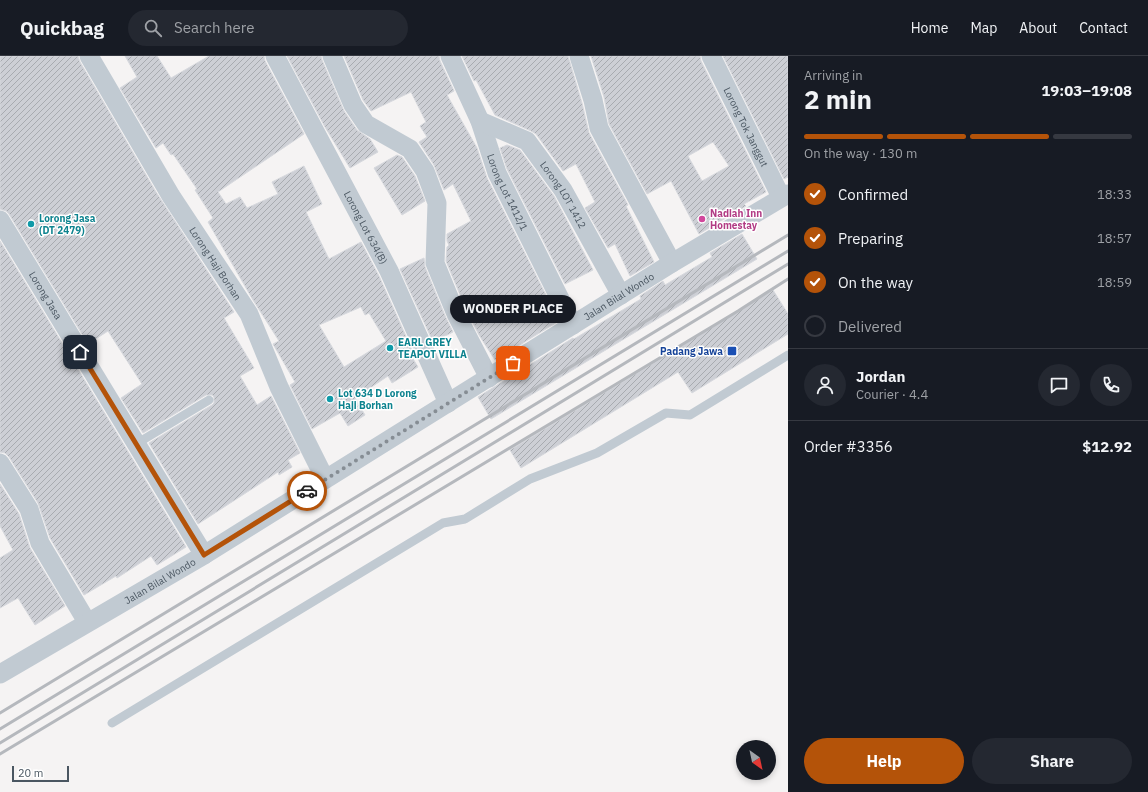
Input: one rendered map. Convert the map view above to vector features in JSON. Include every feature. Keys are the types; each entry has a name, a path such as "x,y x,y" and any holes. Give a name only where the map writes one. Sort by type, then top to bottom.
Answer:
{"street":[{"name":"Lorong Haji Borhan","path":"89,56 171,196 249,314 279,387 325,479"},
{"name":"Lorong Lot 634(B)","path":"275,56 389,271 448,403"},
{"path":"332,56 353,105 366,124 410,149 425,171 437,204 435,263 456,314 489,378"},
{"name":"Lorong Lot 1412/1","path":"450,56 480,121 497,173 573,325"},
{"path":"579,56 593,100 599,128 672,263"},
{"name":"Lorong Tok Janggut","path":"711,56 785,195"},
{"name":"Lorong LOT 1412","path":"480,121 527,141 563,190 621,295"},
{"name":"Jalan Bilal Wondo","path":"0,674 204,555 672,263 785,195"},
{"name":"Lorong Jasa","path":"0,220 204,555"},
{"path":"0,463 29,509 40,543 87,622"}],"lane":[{"path":"112,723 443,523 465,519 530,479 597,453 666,413 690,415 788,355"},
{"path":"136,444 209,400"}],"building":[{"path":"0,56 78,56 80,62 156,192 234,312 224,318 254,368 240,376 257,405 271,396 300,453 288,460 292,467 279,475 278,472 198,524 149,443 212,405 214,403 214,397 212,395 206,395 143,433 121,398 142,384 108,331 88,344 9,214 0,209"},
{"path":"125,56 157,56 171,78 209,56 264,56 265,61 304,134 218,192 226,204 240,197 247,208 278,194 272,182 304,166 322,204 306,212 329,259 361,242 379,276 413,352 410,354 418,367 392,383 388,376 355,398 365,415 348,426 340,413 312,429 290,385 295,382 273,344 279,341 253,300 208,222 213,218 195,190 197,189 173,154 171,155 163,143 156,148 120,88 137,77","holes":["361,307 365,315 369,313 386,341 344,367 319,325"]},
{"path":"287,56 321,56 344,111 357,130 370,139 378,152 350,168 325,127"},
{"path":"344,56 439,56 454,91 447,95 477,148 487,178 559,321 495,360 479,335 466,309 446,261 447,247 449,245 447,241 447,234 471,221 453,184 444,190 434,165 419,142 427,137 420,126 426,122 411,92 371,111 363,100"},
{"path":"462,56 568,56 589,133 628,205 626,206 654,262 630,276 615,244 608,248 585,208 595,202 576,164 563,171 536,134 495,115 476,80 474,81"},
{"path":"591,56 700,56 701,61 766,192 744,204 746,206 699,234 671,181 647,194 609,124 604,97","holes":["713,142 729,166 702,181 688,156"]},
{"path":"723,56 788,56 788,177 784,179"},
{"path":"507,145 520,150 554,196 593,270 565,284 507,169 500,148"},
{"path":"397,155 402,157 415,176 425,201 402,215 374,168"},
{"path":"742,234 757,259 491,419 478,397 573,338 574,339 641,299 640,296 663,281 665,285 712,257 710,253"},
{"path":"0,241 186,547 157,565 151,556 117,578 116,576 84,595 50,538 38,503 9,457 5,453 0,452"},
{"path":"424,258 425,267 453,332 433,342 400,269"},
{"path":"773,290 788,314 788,334 692,393 678,372 521,468 510,450"},
{"path":"0,484 19,514 30,548 65,606 35,625 18,598 0,608 0,558 13,550 0,526"}],"railway":[{"path":"0,713 788,235"},
{"path":"0,729 788,251"},
{"path":"0,743 788,264"},
{"path":"0,754 738,311 788,279"}],"way so far":[{"path":"307,491 513,363"}],"place":[{"name":"Nadiah Inn Homestay","path":"702,219"},
{"name":"Lorong Jasa (DT 2479)","path":"31,224"},
{"name":"EARL GREY TEAPOT VILLA","path":"390,348"},
{"name":"Padang Jawa","path":"732,351"},
{"name":"WONDER PLACE","path":"513,363"},
{"name":"Lot 634 D Lorong Haji Borhan","path":"330,399"}],"route":[{"path":"80,352 204,555 307,491"}]}
